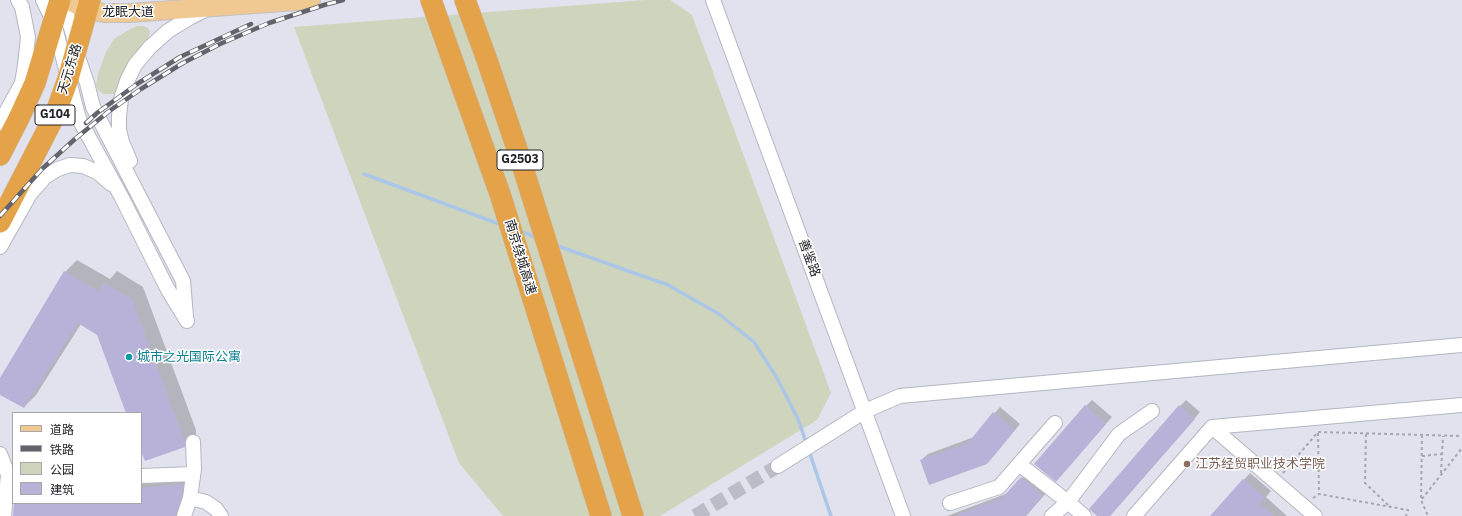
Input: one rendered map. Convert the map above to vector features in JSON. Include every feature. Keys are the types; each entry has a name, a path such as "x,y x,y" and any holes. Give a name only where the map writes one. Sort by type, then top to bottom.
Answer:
{"highway":[{"name":"G104","path":"0,155 35,83 61,0"},
{"name":"南京绕城高速","path":"431,0 500,194 601,516"},
{"name":"G2503","path":"465,0 514,141 633,516"},
{"name":"天元东路","path":"0,222 55,116 68,79 74,43 84,3"}],"main road":[{"name":"龙眠大道","path":"67,0 84,3 104,14 311,0"}],"street":[{"path":"0,123 22,83 28,37 22,7 18,0"},
{"path":"43,0 54,23"},
{"path":"52,0 54,23 79,119 122,198 166,288 187,321 183,281 93,107 61,0"},
{"name":"善鉴路","path":"713,0 903,516"},
{"path":"157,231 150,200 126,154 122,142 119,130 121,99 127,81 135,65 150,47 168,31 191,17 210,8"},
{"name":"天元东路","path":"0,247 30,194 34,156"},
{"path":"30,194 45,177 58,169 70,165 83,166 97,172 111,184 122,198"},
{"path":"778,466 865,412 900,396 1462,345"},
{"path":"1134,516 1212,427 1462,405"},
{"path":"1052,516 1068,502 1119,434 1152,412"},
{"path":"950,503 999,487 1055,423"},
{"path":"1212,427 1315,516"},
{"path":"184,516 190,498 193,474 193,442"},
{"path":"0,454 11,476 4,516"},
{"path":"1019,464 1084,516"},
{"path":"142,476 193,474"},
{"path":"190,498 206,502 216,509 221,516"}],"path":[{"path":"1317,418 1319,494"},
{"path":"1318,432 1462,436"},
{"path":"1275,482 1318,432"},
{"path":"1366,433 1365,483 1388,506"},
{"path":"1422,435 1421,500 1428,516"},
{"path":"1441,474 1443,435"},
{"path":"1421,500 1462,448"},
{"path":"1422,456 1442,454"},
{"path":"1303,505 1319,494 1408,510 1406,516"}],"green space":[{"path":"645,0 670,0 692,15 831,393 817,420 660,516 503,516 459,463 294,27"},
{"path":"137,26 148,28 150,32 148,39 119,90 114,94 103,94 98,90 96,85 98,74 106,52 114,39"}],"building":[{"name":"城市之光国际公寓","path":"64,271 98,291 104,283 132,299 185,442 185,447 145,461 142,454 142,412 126,412 97,335 78,323 24,408 0,395 0,378"},
{"path":"1085,405 1106,424 1056,482 1034,464"},
{"path":"1179,405 1195,419 1110,516 1097,516 1089,509"},
{"path":"993,412 1015,430 987,464 929,485 920,460 968,443"},
{"path":"1021,477 1043,496 1026,516 957,516 1002,498"},
{"path":"1243,479 1265,498 1260,504 1274,516 1210,516"},
{"path":"183,484 182,496 176,516 13,516 14,504 142,504 142,488"}],"waterway":[{"path":"364,174 502,225"},
{"path":"520,231 538,238"},
{"path":"555,245 668,285 719,314 754,342 777,378 798,419 807,445"},
{"path":"809,451 831,516"}],"tunnel":[{"path":"695,516 778,466"}],"railway":[{"path":"0,216 42,169 75,139 108,112 141,89 183,63 220,44 269,23 343,0"},
{"path":"86,123 97,113 137,84 180,57 251,24"}],"place":[{"name":"城市之光国际公寓","path":"129,357"},
{"name":"江苏经贸职业技术学院","path":"1187,464"}]}
